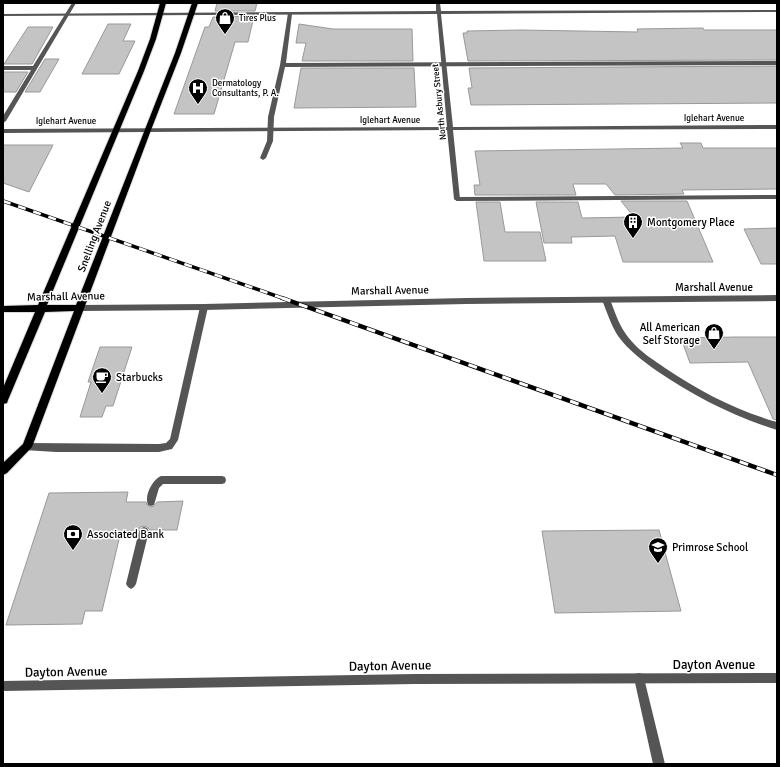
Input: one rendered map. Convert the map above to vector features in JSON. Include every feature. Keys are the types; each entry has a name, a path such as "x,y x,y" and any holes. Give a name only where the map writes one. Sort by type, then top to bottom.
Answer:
{"main road":[{"name":"Snelling Avenue","path":"3,400 146,58 160,15 162,3"},
{"name":"Snelling Avenue","path":"3,470 27,447 147,130 178,54 195,3"},
{"name":"Marshall Avenue","path":"3,309 80,308"}],"street":[{"path":"3,121 74,3"},
{"name":"North Asbury Street","path":"438,3 457,199 777,197"},
{"path":"3,15 777,11"},
{"path":"263,158 270,141 272,117 283,65 290,14"},
{"path":"283,65 777,63"},
{"path":"3,68 34,68"},
{"name":"Iglehart Avenue","path":"3,131 777,127"},
{"name":"Marshall Avenue","path":"80,308 204,307 458,301 777,298"},
{"path":"606,300 621,336 662,372 730,408 777,426"},
{"path":"27,447 151,448 169,446 174,440 204,307"},
{"path":"151,502 155,486 161,480 222,480"},
{"path":"131,584 144,531"},
{"path":"639,678 658,764"},
{"name":"Dayton Avenue","path":"3,686 407,679 777,678"}],"building":[{"path":"217,3 257,3 255,11 215,11"},
{"path":"254,16 248,42 235,42 214,114 174,114 205,27 209,27 213,17"},
{"path":"108,24 131,24 123,41 135,41 119,74 82,74"},
{"path":"299,24 333,29 412,29 413,61 302,61 306,43 296,43"},
{"path":"28,27 53,27 32,64 4,64"},
{"path":"703,28 704,30 777,30 777,60 468,61 463,33 467,33 467,31 521,30 638,32 637,29"},
{"path":"45,59 59,59 40,92 25,92"},
{"path":"777,66 777,103 471,105 468,88 472,88 469,68"},
{"path":"301,68 414,68 416,107 294,108"},
{"path":"3,72 28,72 16,92 3,92"},
{"path":"680,143 701,143 703,148 777,148 777,189 682,190 684,194 615,195 606,184 573,184 576,195 475,195 474,185 480,185 475,151 683,148"},
{"path":"3,145 53,145 29,192 3,183"},
{"path":"621,201 687,201 713,262 623,262 615,236 571,237 572,243 544,243 536,202 578,202 582,218 634,217"},
{"path":"476,202 500,202 505,232 540,232 546,261 484,261"},
{"path":"777,228 777,264 761,264 744,229"},
{"path":"777,337 777,420 773,419 748,362 690,363 681,338"},
{"name":"Starbucks","path":"100,347 132,347 113,406 106,406 102,417 80,417 91,382 88,382"},
{"name":"Associated Bank","path":"128,492 126,502 146,502 147,505 151,507 157,502 183,501 177,530 150,530 144,526 140,527 138,531 121,531 102,611 85,611 82,624 6,625 49,493"},
{"path":"659,530 681,611 555,613 542,531"}],"railway":[{"path":"3,201 285,299"},
{"path":"282,298 777,475"}],"place":[{"name":"Tires Plus","path":"225,35"},
{"name":"Dermatology Consultants, P. A.","path":"198,105"},
{"name":"Montgomery Place","path":"633,239"},
{"name":"All American Self Storage","path":"714,350"},
{"name":"Starbucks","path":"102,394"},
{"name":"Associated Bank","path":"73,551"},
{"name":"Primrose School","path":"658,564"}]}
